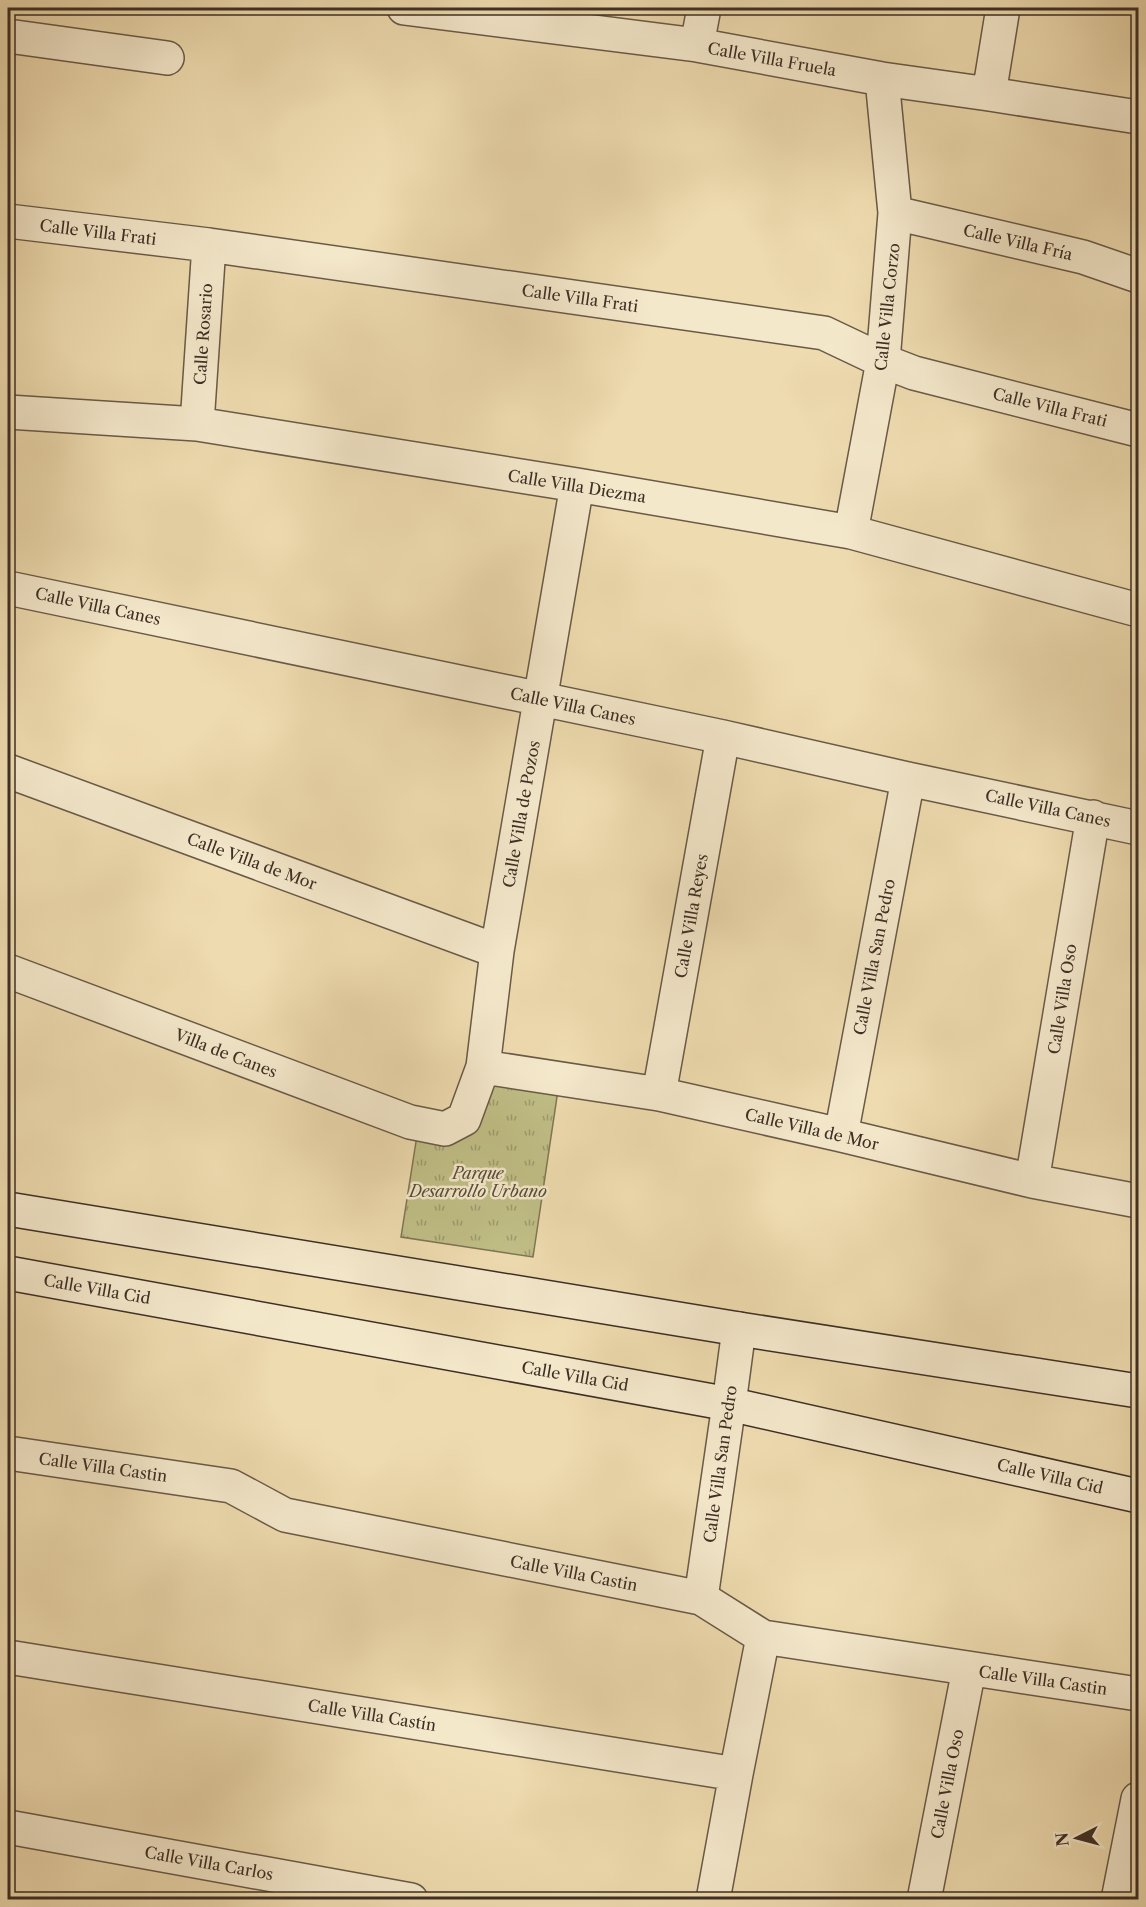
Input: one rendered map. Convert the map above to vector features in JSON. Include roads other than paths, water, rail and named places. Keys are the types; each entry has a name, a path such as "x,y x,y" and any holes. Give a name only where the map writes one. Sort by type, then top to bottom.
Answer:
{"street":[{"name":"Calle Villa Fruela","path":"404,8 697,45 882,79 1138,117"},
{"path":"697,45 704,8"},
{"path":"989,94 1003,8"},
{"path":"8,36 167,58"},
{"name":"Calle Villa Corzo","path":"850,532 883,361 895,213 882,79"},
{"name":"Calle Villa Fría","path":"895,213 1083,257 1138,276"},
{"name":"Calle Villa Frati","path":"8,221 209,245 825,333 914,373 1138,430"},
{"name":"Calle Rosario","path":"197,424 209,245"},
{"name":"Calle Villa Diezma","path":"8,412 197,424 577,485 850,532 1138,609"},
{"name":"Calle Villa de Pozos","path":"445,1129 464,1119 483,1067 497,951 577,485"},
{"name":"Calle Villa Canes","path":"8,588 723,737 1138,828"},
{"name":"Calle Villa Reyes","path":"659,1094 723,737"},
{"name":"Calle Villa de Mor","path":"8,771 497,951"},
{"name":"Calle Villa San Pedro","path":"841,1135 908,779"},
{"name":"Calle Villa Oso","path":"1032,1181 1093,817"},
{"name":"Villa de Canes","path":"8,971 410,1122 445,1129"},
{"name":"Calle Villa de Mor","path":"483,1067 659,1094 1032,1181 1138,1201"},
{"path":"8,1209 739,1329 1138,1391"},
{"name":"Calle Villa Cid","path":"8,1272 729,1404 1138,1496"},
{"name":"Calle Villa San Pedro","path":"701,1598 739,1329"},
{"name":"Calle Villa Castin","path":"8,1453 231,1486 285,1515 701,1598 764,1637 1138,1694"},
{"path":"713,1899 764,1637"},
{"name":"Calle Villa Castín","path":"8,1657 736,1774"},
{"name":"Calle Villa Oso","path":"924,1899 969,1670"},
{"path":"1118,1899 1138,1799"},
{"name":"Calle Villa Carlos","path":"8,1827 411,1899"}],"park label":[{"name":"Parque Desarrollo Urbano","path":"478,1182"}]}
